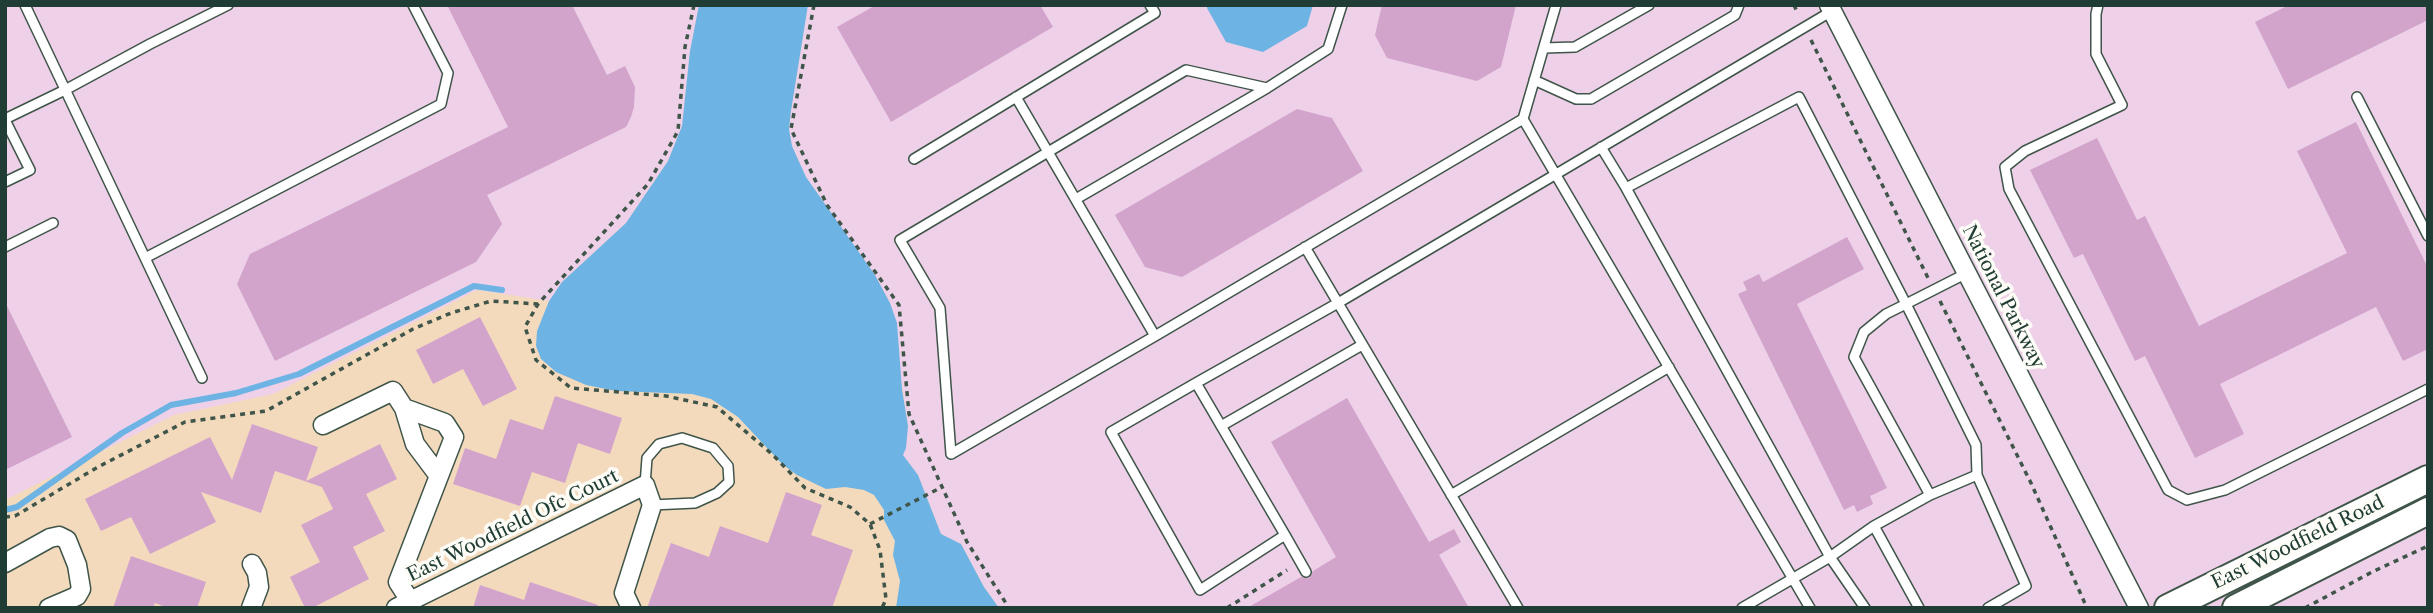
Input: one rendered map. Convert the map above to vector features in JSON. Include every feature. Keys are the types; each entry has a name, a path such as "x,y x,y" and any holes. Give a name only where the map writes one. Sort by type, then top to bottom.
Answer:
{"street":[{"name":"National Parkway","path":"1830,8 2140,608"},
{"path":"323,425 393,391 404,408 415,444 439,475"},
{"path":"402,604 398,582 454,437 445,423 404,408"},
{"name":"East Woodfield Road","path":"2168,608 2428,479"},
{"name":"East Woodfield Ofc Court","path":"402,604 645,485 652,505"},
{"path":"631,608 624,593 652,505"},
{"name":"East Woodfield Road","path":"2236,608 2428,511"},
{"path":"5,563 50,538 59,536 67,540 73,551 80,580 80,602 49,608"},
{"path":"251,608 259,587 257,573 252,564"}],"lane":[{"path":"25,5 202,378"},
{"path":"5,182 30,170 5,119 228,5"},
{"path":"145,258 441,104 447,73 413,5"},
{"path":"914,159 1155,13 1150,5"},
{"path":"1076,199 1267,88 1328,48 1342,5"},
{"path":"1267,88 1186,70 900,240 940,308 951,454 1523,119 1556,5"},
{"path":"1544,48 1575,47 1649,5"},
{"path":"1534,80 1576,99 1591,99 1735,15 1738,5"},
{"path":"2098,5 2096,54 2122,105 2025,151 2005,167 2009,189 2168,490 2186,500 2225,490 2428,389"},
{"path":"1284,535 1200,590 1111,432 1338,303 1805,27 1830,8"},
{"path":"1016,97 1155,336"},
{"path":"1626,188 1799,97 1976,445 1977,475 2026,586 1988,608"},
{"path":"2357,97 2428,236"},
{"path":"1523,119 1811,608"},
{"path":"1601,147 1830,557 1865,608"},
{"path":"5,247 52,223"},
{"path":"1305,247 1518,608"},
{"path":"1930,495 1854,357 1864,332 1886,314 1967,273"},
{"path":"1221,426 1362,345"},
{"path":"1451,495 1669,367"},
{"path":"1196,383 1306,572"},
{"path":"645,485 647,458 659,444 682,438 713,449 728,466 729,482 717,493 695,503 652,505"},
{"path":"1742,608 1830,557 1874,526 1930,495 1977,475"},
{"path":"1874,526 1919,608"}],"path":[{"path":"694,5 685,47 678,131 648,184 538,304 525,327 536,360 570,388 666,396 718,407 772,454 805,488 850,506 870,524 880,550 886,599 882,608"},
{"path":"814,5 792,129 827,205 899,305 909,414 967,542 1009,608"},
{"path":"1794,5 2031,484 2087,608"},
{"path":"5,517 15,516 98,467 185,422 266,411 413,329 451,313 491,302 538,304"},
{"path":"870,524 942,487"},
{"path":"2305,608 2428,546"},
{"path":"1227,608 1287,570"}],"shaded area":[{"path":"5,5 699,5 690,51 682,126 668,161 626,223 562,282 549,301 477,290 273,394 174,415 5,500"},
{"path":"808,5 2428,5 2428,608 999,608 984,587 961,544 941,534 918,475 903,455 908,426 890,303 875,275 806,177 792,146 789,129 791,111"}],"water":[{"path":"699,5 808,5 791,111 789,129 792,146 806,177 875,275 890,303 897,323 908,426 903,455 918,475 941,534 961,544 984,587 999,608 896,608 900,581 893,555 895,541 884,520 884,510 874,495 864,490 845,487 826,489 797,475 782,464 738,417 711,399 692,394 616,391 586,385 556,372 541,359 536,346 537,331 549,301 562,282 626,223 668,161 682,126 690,51"},
{"path":"1208,5 1313,5 1307,26 1263,52 1226,42 1207,8"}],"building":[{"path":"447,5 572,5 607,75 625,66 635,87 631,117 626,127 487,195 502,224 476,262 275,361 237,284 250,254 508,127"},
{"path":"876,5 1040,5 1053,27 891,122 837,27"},
{"path":"1382,5 1516,5 1501,67 1477,81 1387,58 1375,35"},
{"path":"2289,5 2428,5 2428,20 2288,89 2255,22"},
{"path":"1297,109 1332,118 1363,171 1182,277 1145,267 1115,215"},
{"path":"2356,122 2428,268 2428,349 2403,361 2376,307 2220,384 2244,434 2195,458 2145,356 2135,361 2083,254 2074,258 2030,170 2097,138 2137,220 2145,216 2199,326 2347,253 2297,151"},
{"path":"1847,237 1864,269 1797,304 1887,488 1870,496 1873,504 1857,512 1854,505 1844,510 1738,294 1747,290 1743,282 1759,274 1763,282"},
{"path":"5,302 72,437 5,470"},
{"path":"480,317 517,389 483,406 463,369 433,384 416,350"},
{"path":"555,396 622,418 610,454 578,443 565,483 532,472 520,506 453,484 465,448 496,459 510,419 543,430"},
{"path":"1347,398 1429,542 1454,529 1461,542 1439,555 1469,608 1247,608 1301,577 1309,578 1313,571 1336,557 1271,442"},
{"path":"252,424 318,447 306,481 380,444 397,479 366,494 385,531 353,547 369,579 312,608 305,608 290,577 320,562 301,525 333,509 322,487 275,471 261,513 201,492 216,522 150,554 131,517 101,531 85,499 210,437 232,480"},
{"path":"786,492 822,505 811,535 853,550 832,608 647,608 671,543 709,557 720,526 768,543"},
{"path":"131,556 206,582 197,608 168,608 155,603 153,608 113,608"},
{"path":"530,582 598,605 597,608 473,608 480,585 524,600"}],"waterway":[{"path":"5,510 17,507 122,433 171,405 236,393 299,374 474,286 502,290"}]}
